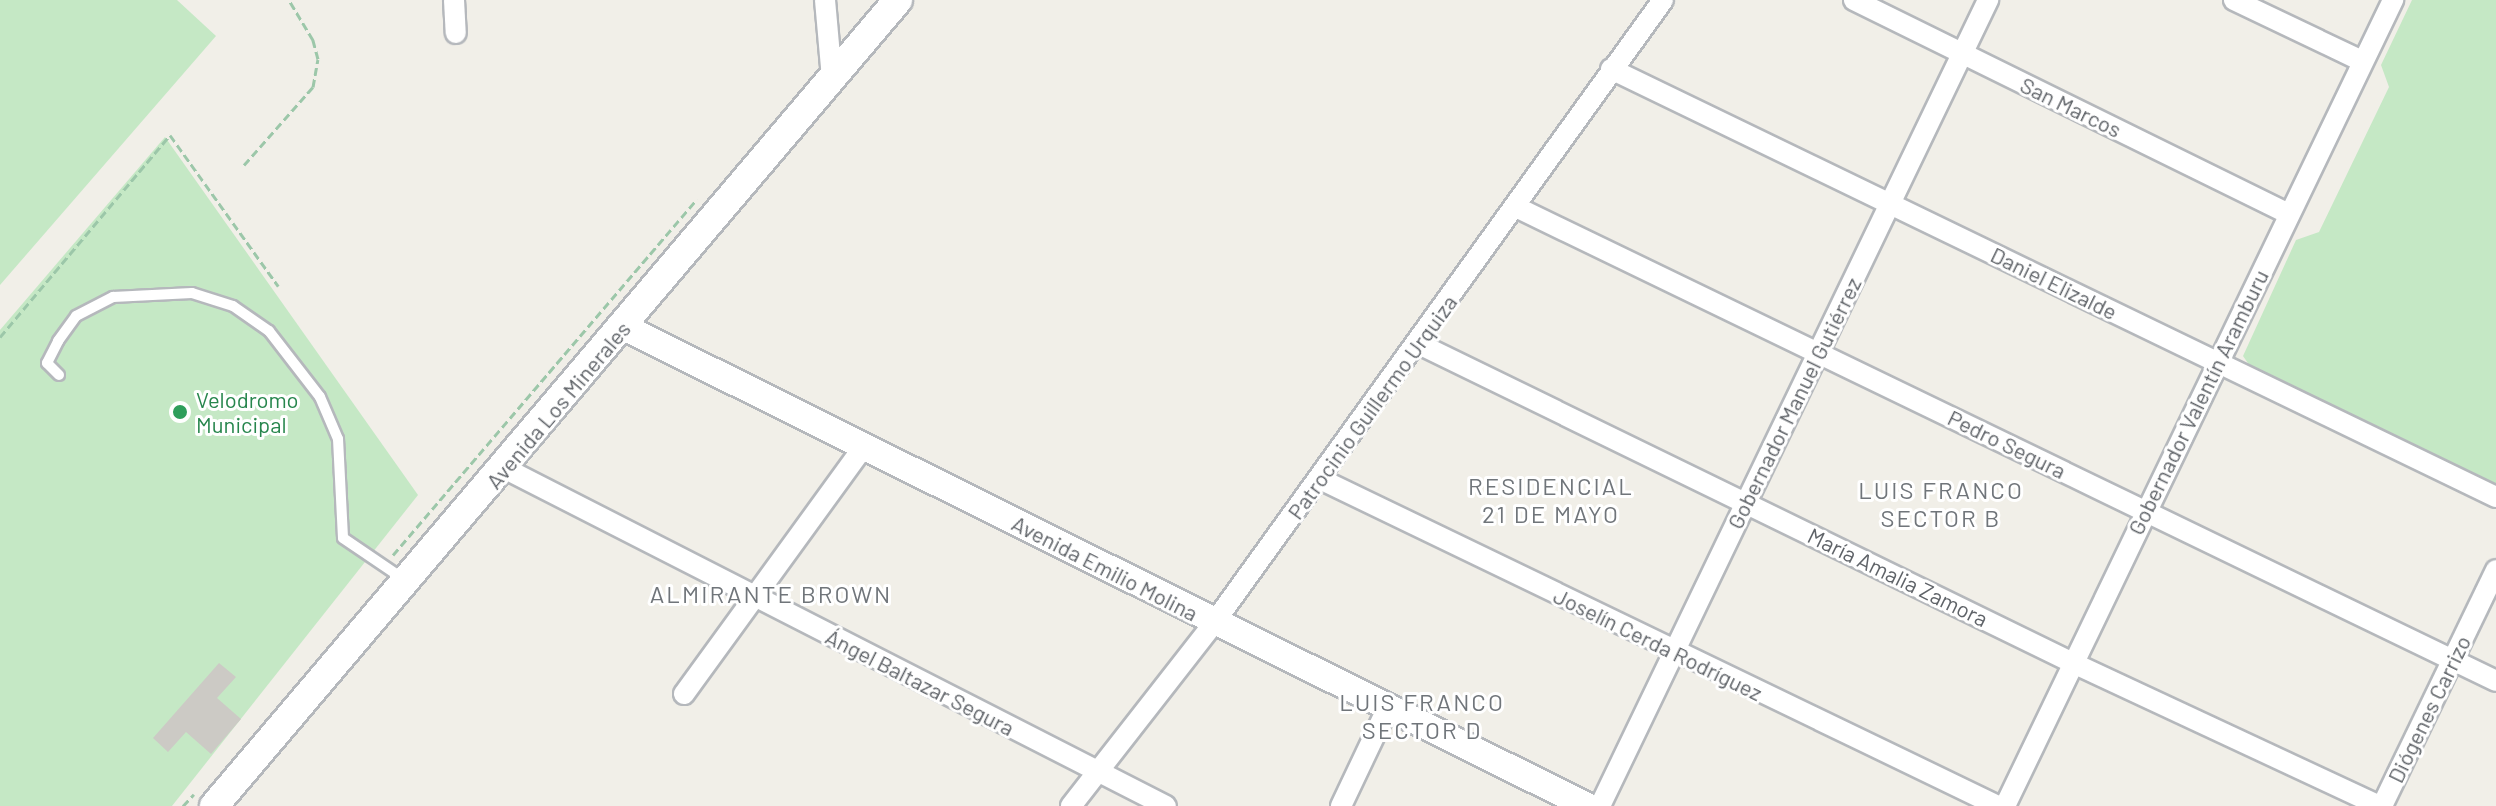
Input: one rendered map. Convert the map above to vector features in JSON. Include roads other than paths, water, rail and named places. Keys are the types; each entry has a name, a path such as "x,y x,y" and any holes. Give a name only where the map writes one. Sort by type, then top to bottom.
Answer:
{"main road":[{"name":"Avenida Los Minerales","path":"214,806 624,327 898,0"}],"street":[{"path":"454,0 456,33"},
{"path":"825,0 832,78"},
{"name":"Patrocinio Guillermo Urquiza","path":"1071,806 1214,623 1320,479 1518,208 1611,69 1663,0"},
{"name":"San Marcos","path":"1854,0 2289,214"},
{"name":"Gobernador Manuel Gutiérrez","path":"1600,806 1988,0"},
{"path":"2234,0 2362,61"},
{"name":"Gobernador Valentín Aramburu","path":"2005,806 2216,362 2393,0"},
{"name":"Daniel Elizalde","path":"1611,69 2496,497"},
{"name":"Pedro Segura","path":"1518,208 2496,681"},
{"name":"Avenida Emilio Molina","path":"624,327 1587,806"},
{"name":"María Amalia Zamora","path":"1419,344 2073,663 2381,806"},
{"path":"684,694 864,446"},
{"name":"Ángel Baltazar Segura","path":"504,468 1166,806"},
{"name":"Joselín Cerda Rodríguez","path":"1320,479 1998,806"},
{"name":"Diógenes Carrizo","path":"2381,806 2496,570"},
{"path":"1341,806 1387,709"}],"lane":[{"path":"59,375 47,363 58,341 76,316 113,297 157,291 192,293 233,306 269,331 320,397 338,439 343,538 407,582"}],"place":[{"name":"Velodromo Municipal","path":"180,412"}],"district":[{"name":"RESIDENCIAL 21 DE MAYO","path":"1551,500"},
{"name":"LUIS FRANCO SECTOR B","path":"1941,504"},
{"name":"ALMIRANTE BROWN","path":"771,594"},
{"name":"LUIS FRANCO SECTOR D","path":"1422,716"}]}
